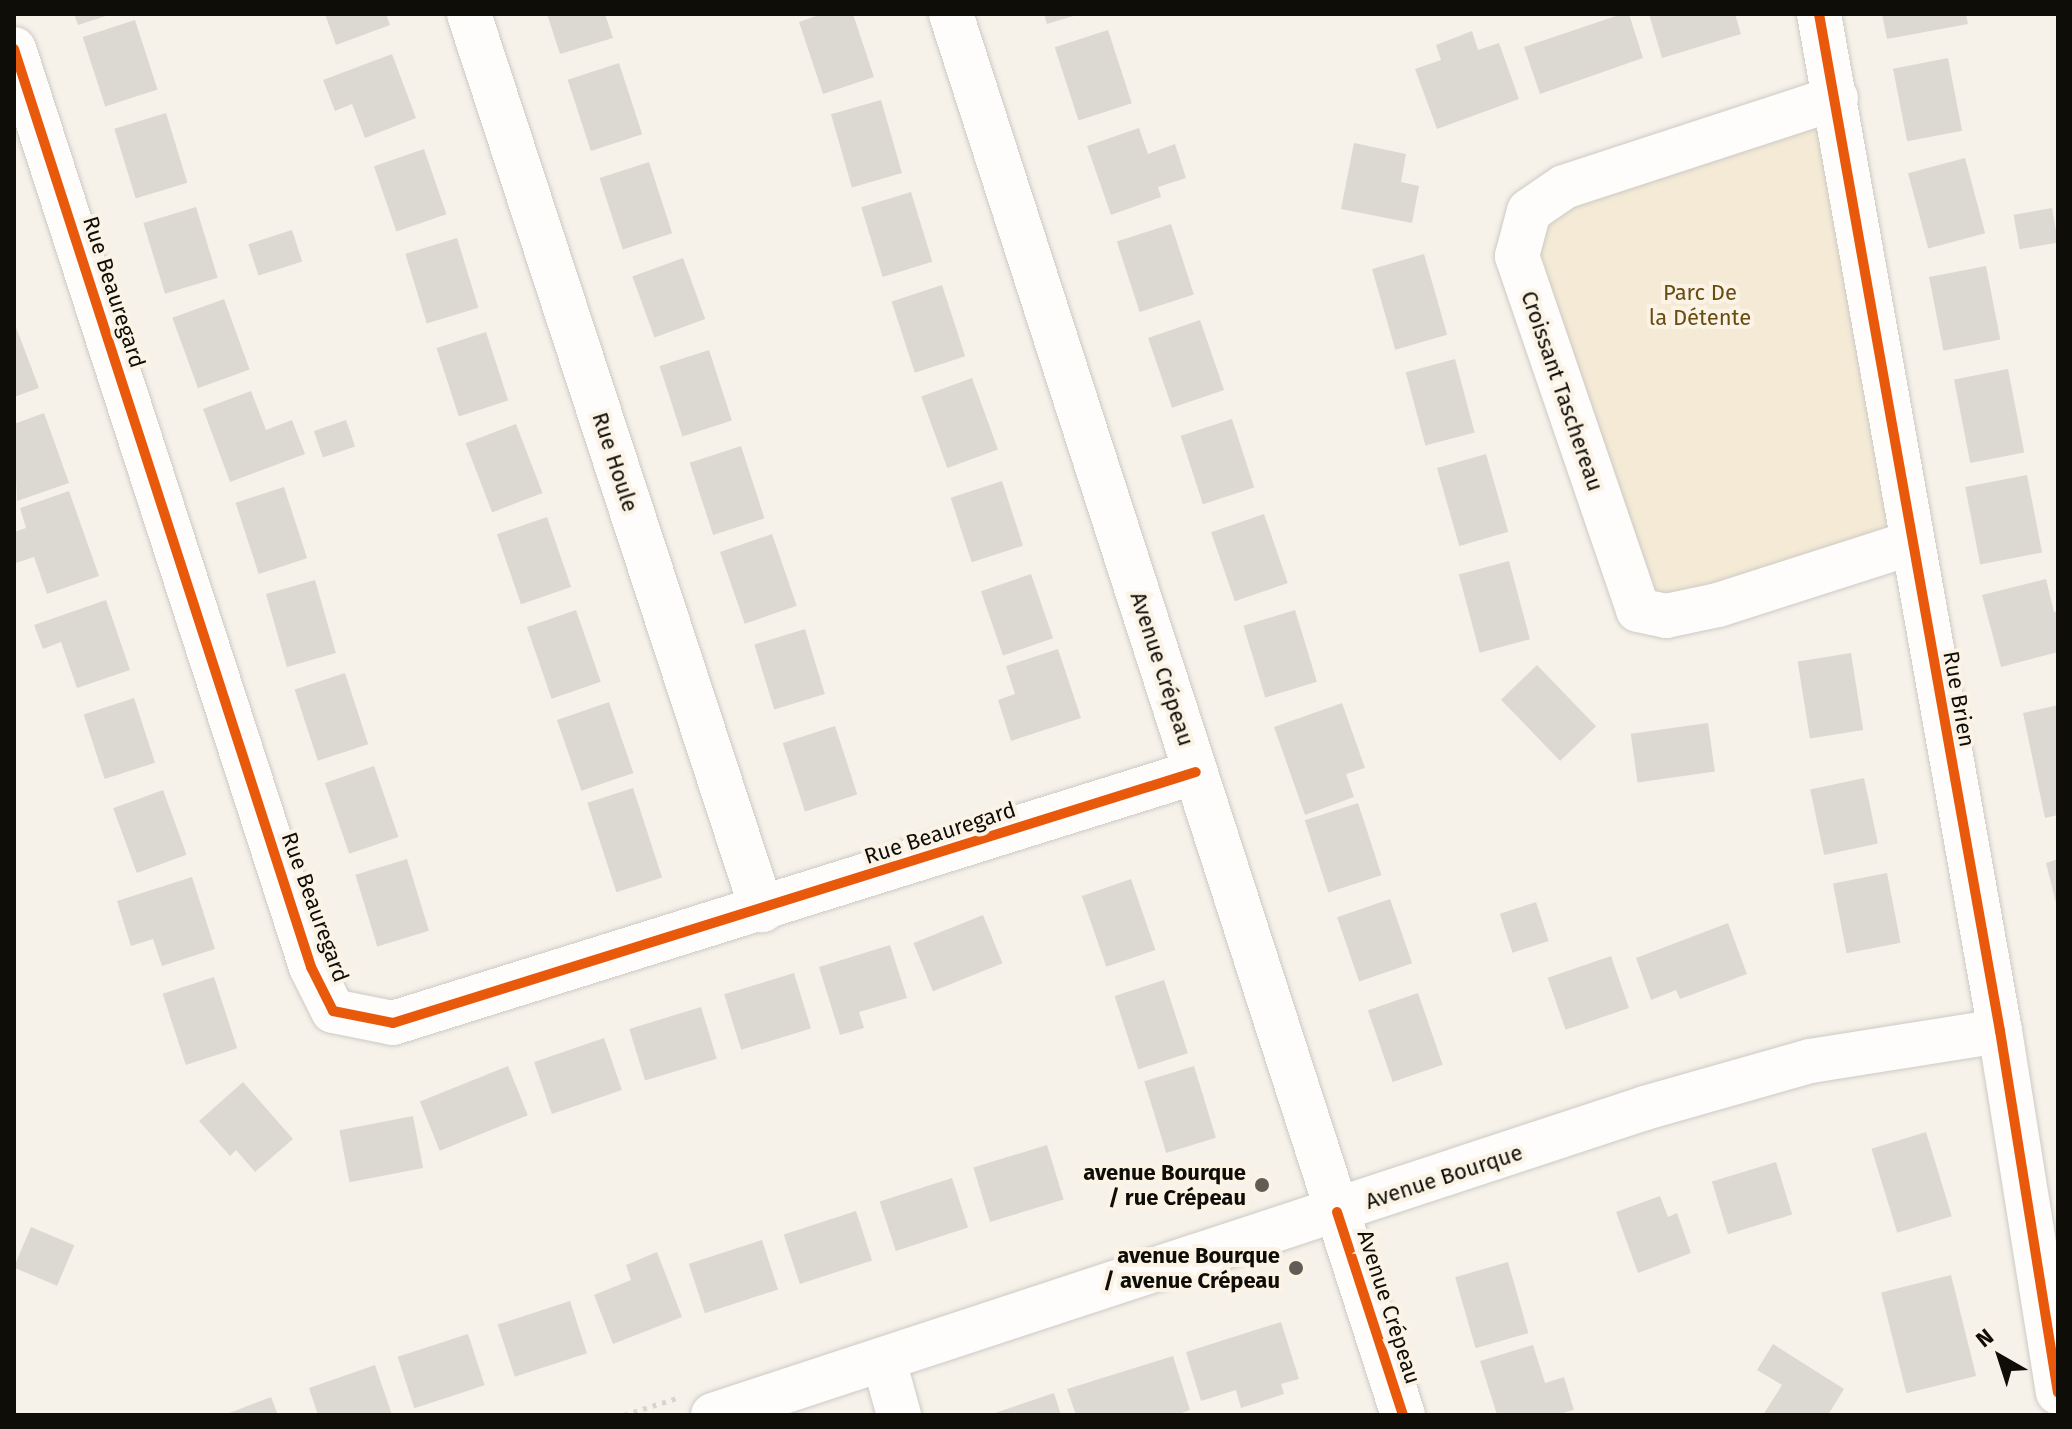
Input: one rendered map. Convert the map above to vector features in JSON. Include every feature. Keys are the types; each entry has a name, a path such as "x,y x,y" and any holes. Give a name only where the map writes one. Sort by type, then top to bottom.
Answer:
{"street":[{"name":"Rue Houle","path":"469,14 762,910"},
{"name":"Avenue Crépeau","path":"951,14 1403,1415"},
{"name":"Rue Brien","path":"1819,14 2000,1031 2058,1392"},
{"name":"Rue Beauregard","path":"14,49 311,967 333,1011 393,1023 1196,772"},
{"name":"Croissant Taschereau","path":"1836,98 1564,187 1529,211 1517,256 1638,610 1666,616 1718,605 1911,543"},
{"name":"Avenue Bourque","path":"713,1415 1337,1212 1645,1108 1810,1061 2000,1031"},
{"path":"884,1361 899,1415"}],"green space":[{"name":"Parc De la Détente","path":"1824,102 1906,540 1642,608 1517,256 1545,183"}],"building":[{"path":"74,14 109,14 109,15 78,25"},
{"path":"325,14 386,14 390,25 336,45"},
{"path":"547,14 605,14 613,38 560,54"},
{"path":"822,14 853,14 874,77 823,94 799,22"},
{"path":"1044,14 1077,14 1077,15 1047,24"},
{"path":"1629,14 1643,58 1540,94 1524,47"},
{"path":"1649,14 1735,14 1741,34 1662,58"},
{"path":"1882,14 1966,14 1968,24 1887,39"},
{"path":"135,20 158,89 105,106 83,37"},
{"path":"1108,30 1132,103 1079,121 1055,47"},
{"path":"1472,31 1478,50 1499,43 1519,99 1437,129 1415,69 1441,60 1436,45"},
{"path":"392,54 416,118 365,138 352,104 335,111 323,80"},
{"path":"1948,58 1962,131 1907,141 1893,69"},
{"path":"619,63 642,134 591,151 568,80"},
{"path":"881,100 902,173 852,187 831,114"},
{"path":"166,113 187,183 136,199 114,129"},
{"path":"1139,128 1148,154 1175,144 1186,178 1158,187 1161,197 1111,215 1087,146"},
{"path":"1354,143 1406,154 1401,182 1419,186 1412,223 1341,209"},
{"path":"424,149 446,214 396,231 374,166"},
{"path":"1965,158 1985,233 1928,249 1908,173"},
{"path":"649,162 672,233 623,249 600,178"},
{"path":"911,192 932,262 883,277 861,207"},
{"path":"196,207 218,278 165,294 143,223"},
{"path":"2052,208 2058,242 2020,249 2014,215"},
{"path":"1171,224 1194,294 1140,312 1117,242"},
{"path":"292,230 302,261 258,276 248,244"},
{"path":"457,238 478,308 427,324 405,254"},
{"path":"1424,254 1447,335 1395,350 1372,269"},
{"path":"683,258 705,319 654,338 632,276"},
{"path":"1986,266 2000,340 1943,351 1929,277"},
{"path":"942,285 965,356 915,373 892,301"},
{"path":"224,299 250,369 198,388 172,318"},
{"path":"1200,320 1224,390 1172,408 1148,338"},
{"path":"14,322 39,388 14,397"},
{"path":"486,332 508,400 459,417 437,348"},
{"path":"709,350 732,420 682,436 660,366"},
{"path":"1455,359 1475,432 1425,446 1406,372"},
{"path":"2008,369 2024,452 1970,463 1954,379"},
{"path":"972,378 998,449 947,468 921,396"},
{"path":"251,391 266,430 292,420 305,454 230,482 203,409"},
{"path":"44,413 69,483 17,501 14,424"},
{"path":"1232,419 1254,487 1203,504 1181,436"},
{"path":"346,420 355,446 323,458 314,431"},
{"path":"516,424 543,493 492,512 466,443"},
{"path":"741,446 764,518 713,535 690,463"},
{"path":"1486,454 1508,532 1459,546 1437,468"},
{"path":"2027,475 2042,553 1980,565 1965,487"},
{"path":"1002,481 1023,546 972,562 951,498"},
{"path":"284,487 307,558 259,574 235,503"},
{"path":"69,491 99,576 47,594 34,557 16,563 14,532 26,528 20,508"},
{"path":"1264,514 1288,583 1235,601 1211,532"},
{"path":"547,517 571,587 521,604 497,534"},
{"path":"772,534 797,606 745,624 720,552"},
{"path":"1509,561 1530,639 1480,653 1459,574"},
{"path":"1031,574 1053,638 1003,656 981,591"},
{"path":"2046,579 2054,612 2058,611 2058,652 2001,667 1982,595"},
{"path":"315,580 336,653 287,667 266,594"},
{"path":"106,600 130,670 77,688 61,642 43,649 34,625"},
{"path":"576,610 601,682 552,699 527,627"},
{"path":"1295,610 1317,682 1265,698 1243,626"},
{"path":"805,629 825,694 774,710 754,644"},
{"path":"1058,649 1081,718 1011,741 998,700 1015,694 1006,666"},
{"path":"1851,653 1863,730 1810,738 1798,661"},
{"path":"1537,665 1596,726 1560,761 1501,700"},
{"path":"345,673 368,744 318,761 295,689"},
{"path":"134,698 155,763 105,779 84,714"},
{"path":"609,702 633,773 581,791 557,720"},
{"path":"1342,703 1365,768 1346,774 1354,797 1305,815 1274,727"},
{"path":"2058,705 2058,815 2045,818 2023,713"},
{"path":"1708,723 1715,772 1638,782 1631,734"},
{"path":"835,726 857,794 805,811 783,743"},
{"path":"374,766 398,837 349,854 325,783"},
{"path":"1864,778 1878,844 1824,855 1810,789"},
{"path":"633,788 662,877 616,892 587,803"},
{"path":"163,790 187,855 137,873 113,808"},
{"path":"1358,803 1381,875 1328,893 1305,820"},
{"path":"407,859 429,931 377,947 355,875"},
{"path":"2058,859 2058,907 2057,907 2046,863"},
{"path":"1887,873 1901,943 1847,953 1833,883"},
{"path":"192,877 215,949 162,966 153,939 131,946 117,901"},
{"path":"1131,879 1155,950 1106,967 1082,896"},
{"path":"1390,899 1412,963 1359,982 1337,917"},
{"path":"1536,902 1549,941 1513,953 1500,914"},
{"path":"983,915 1002,963 933,991 913,943"},
{"path":"1728,923 1747,974 1680,999 1676,990 1651,1000 1636,958"},
{"path":"890,945 907,998 859,1012 864,1028 840,1035 819,967"},
{"path":"1611,956 1629,1008 1566,1030 1548,978"},
{"path":"794,973 811,1028 741,1050 724,994"},
{"path":"214,977 237,1048 186,1065 163,994"},
{"path":"1164,980 1188,1053 1138,1069 1115,996"},
{"path":"1418,993 1443,1065 1393,1082 1368,1010"},
{"path":"701,1007 717,1059 645,1081 629,1029"},
{"path":"604,1038 622,1090 552,1114 534,1062"},
{"path":"508,1066 528,1115 440,1151 420,1102"},
{"path":"1194,1066 1216,1138 1166,1153 1144,1081"},
{"path":"243,1082 293,1139 255,1172 236,1150 230,1156 199,1121"},
{"path":"413,1116 423,1168 349,1182 339,1130"},
{"path":"1926,1132 1952,1216 1897,1233 1871,1149"},
{"path":"1047,1145 1064,1200 990,1222 973,1168"},
{"path":"1776,1162 1792,1215 1728,1234 1712,1182"},
{"path":"952,1178 968,1227 896,1251 880,1201"},
{"path":"1660,1196 1668,1217 1677,1213 1691,1253 1638,1273 1616,1212"},
{"path":"856,1211 872,1260 800,1284 784,1234"},
{"path":"31,1227 74,1245 57,1286 14,1268"},
{"path":"762,1240 778,1289 705,1313 689,1264"},
{"path":"657,1252 682,1317 613,1344 594,1295 631,1280 626,1265"},
{"path":"1508,1262 1528,1333 1476,1348 1455,1277"},
{"path":"1951,1275 1976,1376 1906,1393 1881,1292"},
{"path":"570,1301 587,1353 515,1377 498,1324"},
{"path":"1281,1322 1299,1379 1281,1384 1284,1394 1241,1408 1236,1390 1201,1401 1186,1352"},
{"path":"468,1334 485,1385 414,1408 398,1357"},
{"path":"1773,1344 1844,1389 1828,1415 1763,1415 1782,1385 1757,1370"},
{"path":"1533,1345 1545,1383 1564,1377 1574,1410 1556,1415 1497,1415 1480,1361"},
{"path":"1173,1356 1190,1410 1176,1415 1076,1415 1067,1389"},
{"path":"375,1365 392,1415 318,1415 309,1388"},
{"path":"1054,1393 1061,1415 992,1415 992,1414"},
{"path":"271,1397 278,1415 224,1415"}],"cycle path":[{"path":"1819,14 2000,1031 2058,1392"},
{"path":"14,49 311,967 333,1011 393,1023 1196,772"},
{"path":"1337,1212 1403,1415"}],"place":[{"name":"avenue Bourque / rue Crépeau","path":"1262,1185"},
{"name":"avenue Bourque / avenue Crépeau","path":"1296,1268"}]}
